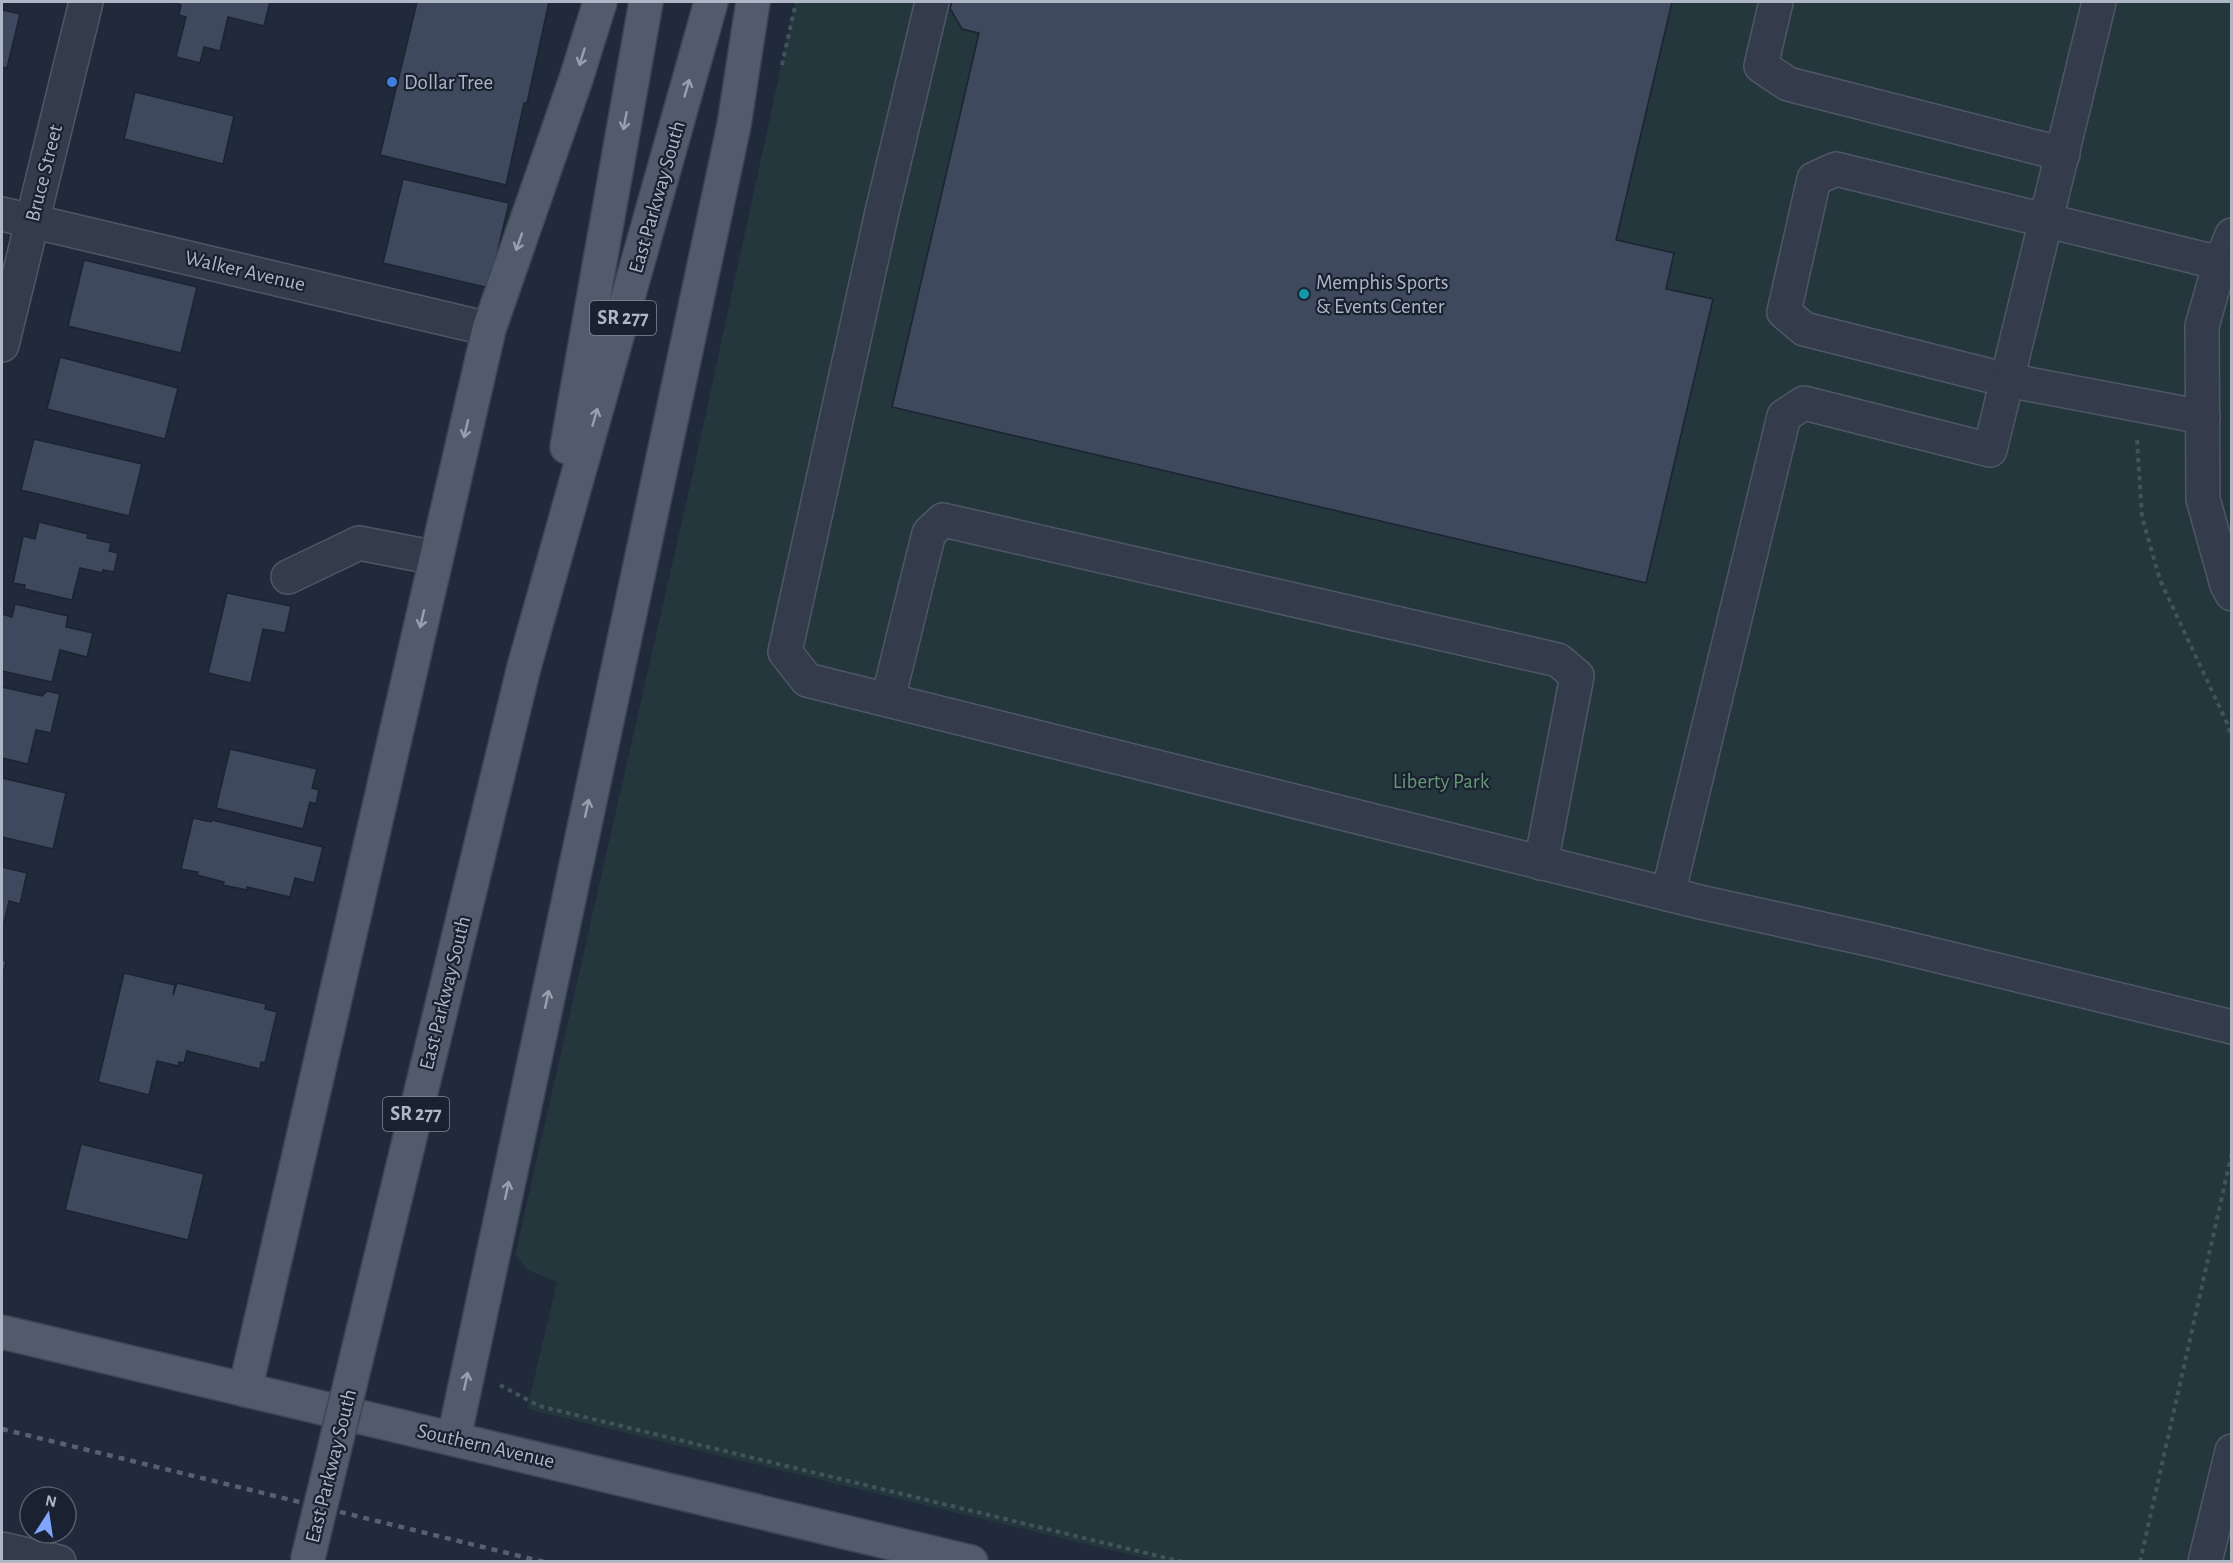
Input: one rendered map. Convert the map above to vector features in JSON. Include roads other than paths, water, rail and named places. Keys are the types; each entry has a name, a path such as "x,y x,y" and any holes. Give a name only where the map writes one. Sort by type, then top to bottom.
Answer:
{"main road":[{"path":"245,1390 489,329 576,79 600,2"},
{"name":"East Parkway South","path":"534,635 646,2"},
{"name":"East Parkway South","path":"308,1562 524,667 711,2"},
{"path":"454,1438 734,124 753,2"},
{"name":"Southern Avenue","path":"2,1332 971,1562"}],"street":[{"name":"Bruce Street","path":"2,345 17,218 86,2"},
{"path":"932,2 882,212 785,652 807,680 1668,894 1881,942 2232,1027"},
{"path":"1776,2 1761,66 1788,84 2062,154"},
{"path":"1668,894 1784,417 1804,403 1990,450 2099,2"},
{"path":"2203,417 2007,380 1804,328 1784,312 1814,179 1836,169 2046,221 2226,249 2202,326 2203,417 2203,499 2227,585 2232,594"},
{"name":"Walker Avenue","path":"17,218 489,329"},
{"path":"888,699 928,533 943,520 1558,660 1577,676 1541,863"},
{"path":"288,577 359,543 436,558"},
{"path":"2216,1544 2232,1451"},
{"path":"2,1549 59,1562"}],"railway":[{"path":"2,1429 544,1562"}],"place":[{"name":"Dollar Tree","path":"392,82"},
{"name":"Memphis Sports & Events Center","path":"1304,294"}],"park label":[{"name":"Liberty Park","path":"1441,781"}]}
